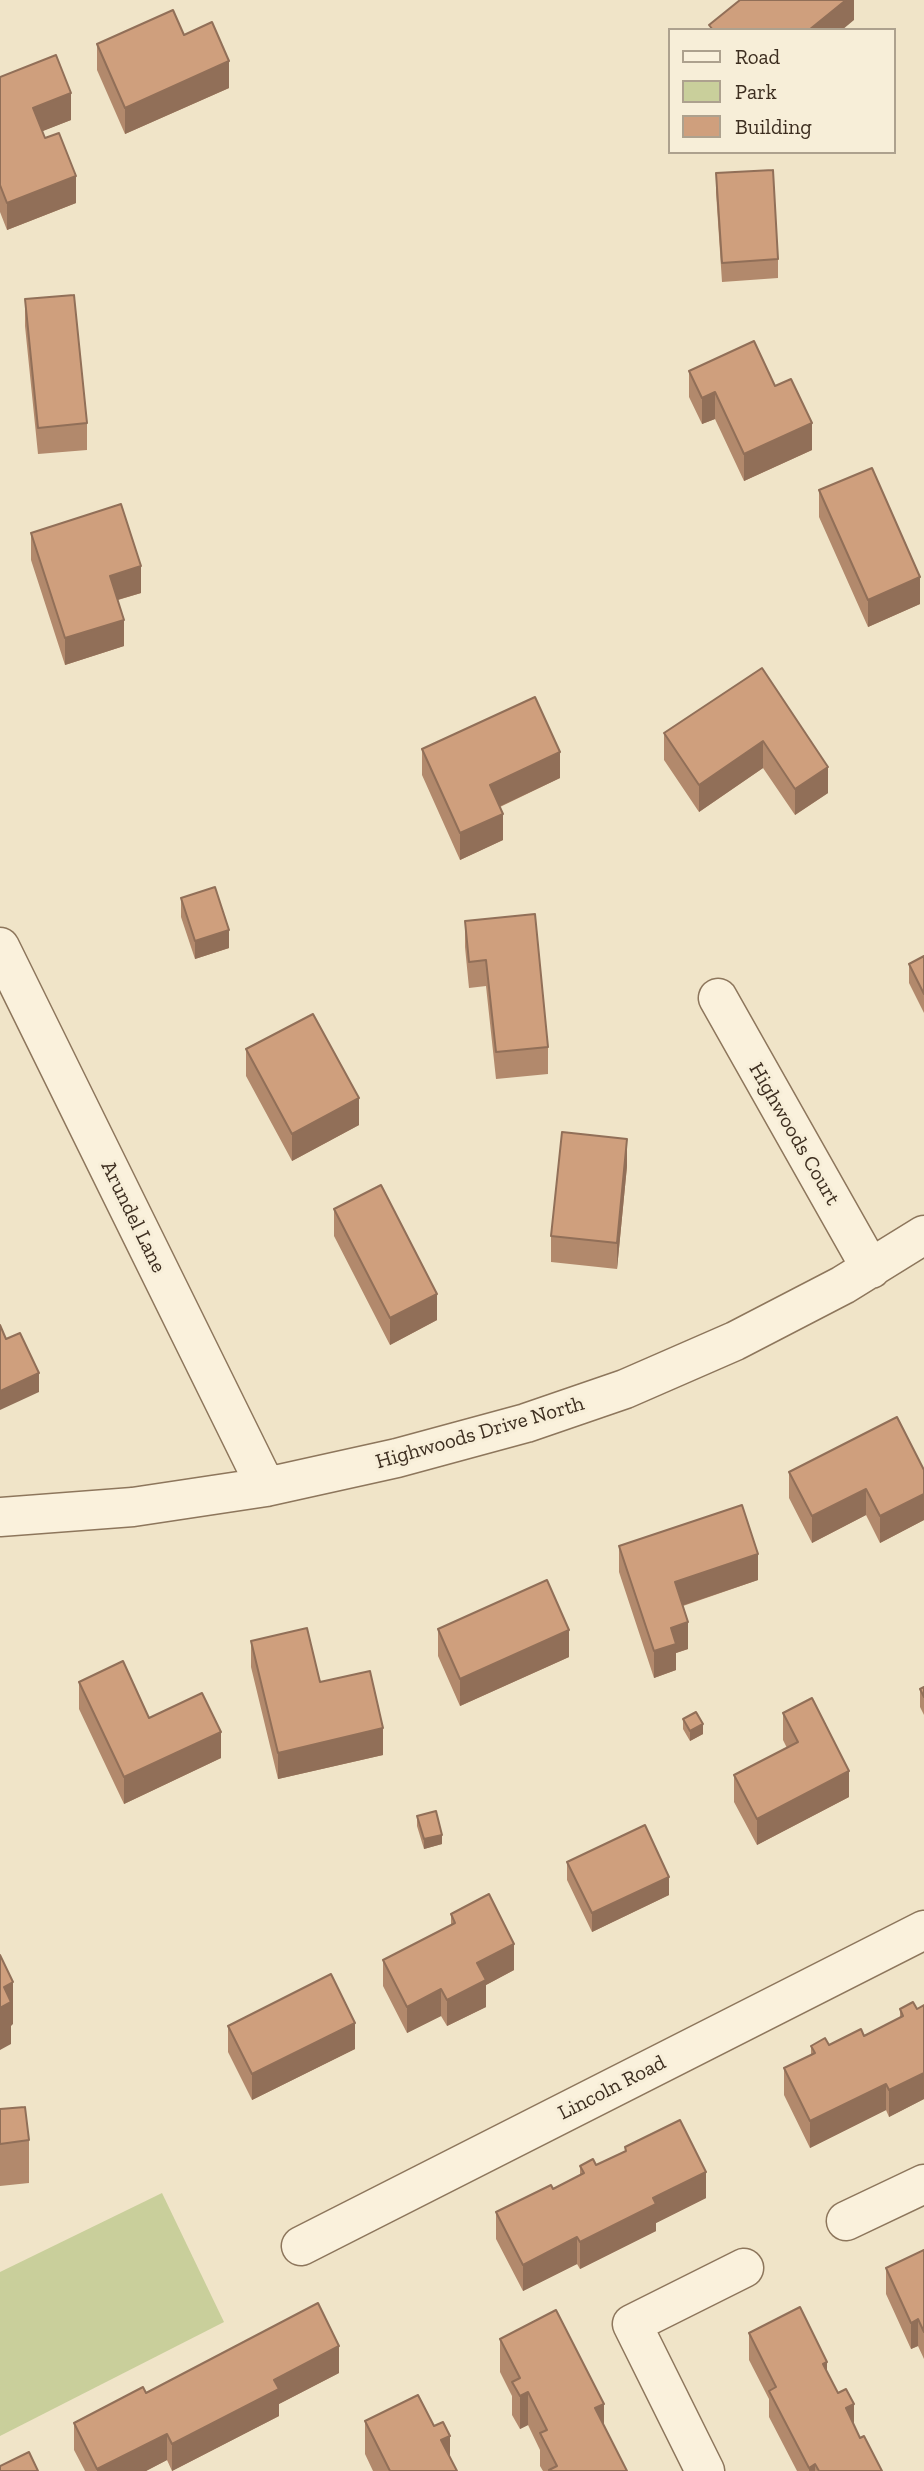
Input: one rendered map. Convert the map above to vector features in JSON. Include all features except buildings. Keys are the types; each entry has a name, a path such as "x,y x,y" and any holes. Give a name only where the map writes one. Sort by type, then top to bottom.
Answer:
{"street":[{"name":"Arundel Lane","path":"0,947 266,1487"},
{"name":"Highwoods Court","path":"718,999 871,1269"},
{"name":"Highwoods Drive North","path":"0,1517 133,1507 266,1487 397,1458 526,1423 592,1401 736,1341 871,1269 924,1235"},
{"name":"Lincoln Road","path":"301,2246 924,1930"},
{"path":"846,2221 924,2184"},
{"path":"705,2471 632,2324 744,2268"}],"green space":[{"path":"162,2193 224,2322 0,2436 0,2272"}]}
